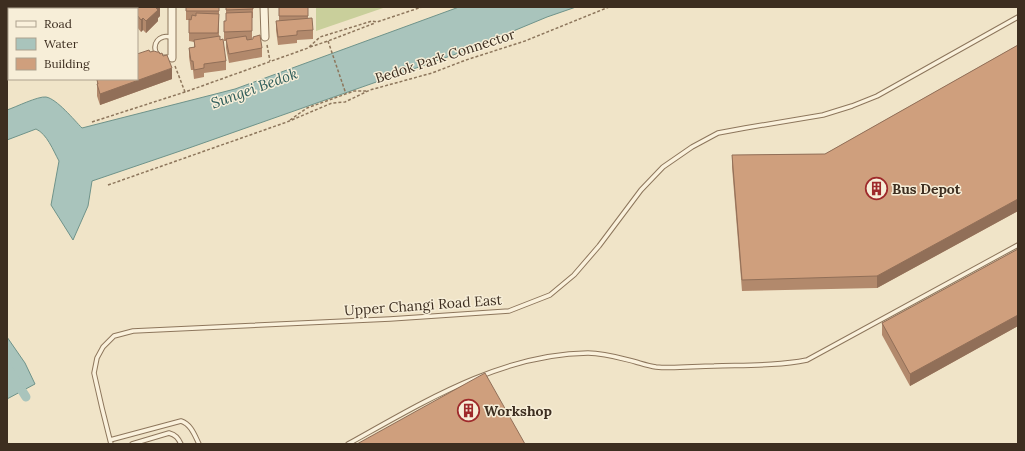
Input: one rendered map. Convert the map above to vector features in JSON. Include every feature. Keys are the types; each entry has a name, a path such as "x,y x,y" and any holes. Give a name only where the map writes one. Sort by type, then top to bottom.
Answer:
{"street":[{"path":"172,7 172,57"},
{"path":"264,7 265,37"}],"lane":[{"name":"Upper Changi Road East","path":"110,442 94,373 97,358 103,346 114,336 133,331 390,319 509,311 550,295 574,275 599,246 641,190 663,167 692,146 718,133 823,115 852,106 877,96 1018,18"},
{"path":"172,37 162,37 158,39 155,45 157,53 160,56 172,57"},
{"path":"348,444 452,388 516,364 545,357 590,353 604,354 657,367 777,364 807,360 1018,245"},
{"path":"110,442 181,421 186,422 189,425 199,444"},
{"path":"132,444 169,433 174,434 181,444"}],"path":[{"path":"92,122 185,92 270,61 328,42 377,22 422,7"},
{"name":"Bedok Park Connector","path":"287,122 307,108 346,94 370,90 432,73 466,60 525,41 609,7"},
{"path":"308,48 320,37 372,21 377,22"},
{"path":"265,37 270,61"},
{"path":"328,42 346,94"},
{"path":"172,57 185,92"},
{"name":"Bedok Park Connector","path":"108,185 287,122 332,103 345,102 370,90"}],"green space":[{"path":"316,7 386,7 316,31"}],"water":[{"name":"Sungei Bedok","path":"459,7 576,7 547,17 470,49 92,181 88,206 73,240 51,205 59,161 47,138 36,129 7,140 7,110 38,98 46,97 55,102 82,128 235,89"},
{"path":"7,337 25,363 35,384 7,399"}],"building":[{"path":"157,7 156,8 158,10 146,21 143,18 141,20 138,16 138,8 103,8"},
{"path":"186,7 219,7 219,11 186,11"},
{"path":"226,7 253,7 253,9 226,10"},
{"path":"279,7 308,7 308,16 279,16"},
{"path":"252,12 252,31 224,32 226,13"},
{"path":"196,13 219,14 218,33 189,33 189,19 191,20 192,15 196,16"},
{"path":"312,18 313,30 297,31 297,35 278,37 276,21"},
{"path":"260,35 262,48 229,54 226,39 246,36 247,40 253,39 253,37"},
{"path":"220,36 220,40 223,39 226,61 204,64 204,68 194,70 189,48 195,47 194,40"},
{"name":"Bus Depot","path":"1018,45 1018,199 877,276 742,280 732,155 825,154"},
{"path":"149,50 150,52 154,51 159,52 160,54 162,53 163,56 167,55 172,68 100,94 97,80 138,80 138,54"},
{"path":"1018,249 1018,315 910,374 882,323"},
{"name":"Workshop","path":"485,373 525,444 357,444"}],"waterway":[{"path":"7,367 26,397"}],"place":[{"name":"Bus Depot","path":"876,189"},
{"name":"Workshop","path":"469,411"}]}
